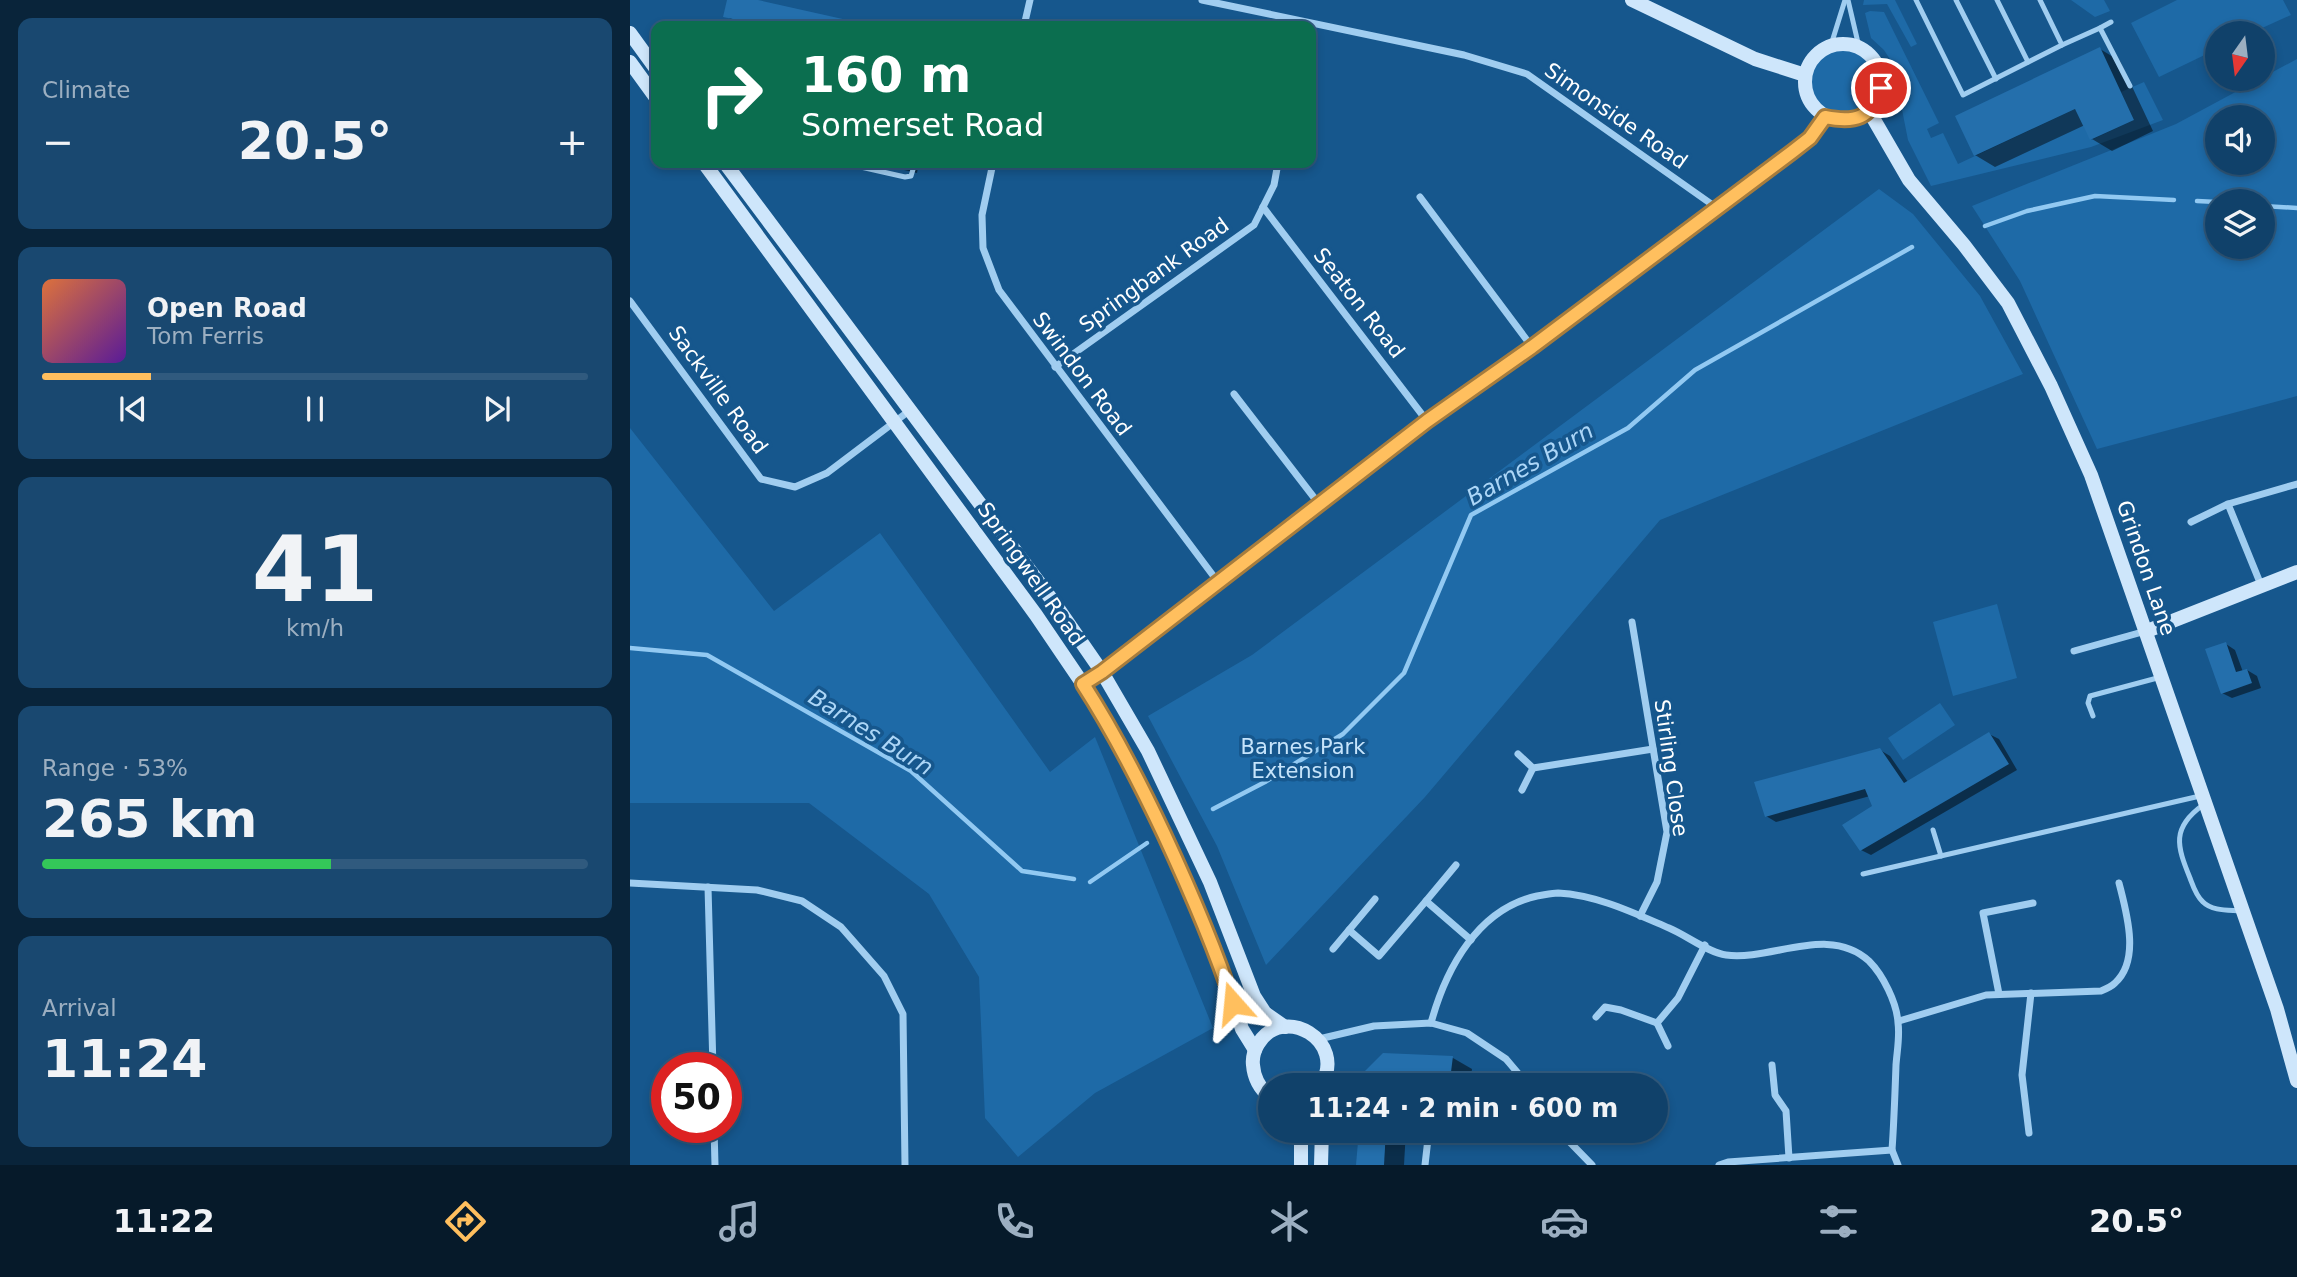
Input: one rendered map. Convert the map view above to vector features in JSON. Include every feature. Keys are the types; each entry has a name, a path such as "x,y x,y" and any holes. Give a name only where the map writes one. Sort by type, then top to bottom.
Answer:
{"street":[{"path":"1025,21 1030,0"},
{"name":"Simonside Road","path":"1202,0 1293,21"},
{"path":"1632,0 1755,59 1805,75"},
{"name":"Simonside Road","path":"1316,26 1464,55 1527,74 1718,209"},
{"path":"630,33 651,62"},
{"path":"1845,44 1859,47 1873,57 1880,72 1881,88 1877,102 1869,111 1856,119 1845,121 1825,117 1811,105 1805,89 1805,75 1811,61 1819,52 1831,46 1845,44"},
{"path":"630,62 651,91"},
{"name":"Grindon Lane","path":"1869,111 1909,180 2008,303 2051,386 2091,475 2277,1009 2297,1081"},
{"path":"1083,684 1427,421 1718,209 1810,138 1825,117"},
{"name":"Springwell Road","path":"708,168 1036,615 1083,684 1133,770 1186,879 1215,949 1242,1029 1255,1050 1252,1060 1254,1077 1258,1083"},
{"name":"Springwell Road","path":"729,168 1055,604 1102,672 1148,751 1179,813 1210,882 1254,996 1265,1013 1285,1027 1304,1029 1319,1039"},
{"name":"Swindon Road","path":"992,168 982,215 984,248 999,290 1218,582"},
{"name":"Springbank Road","path":"1055,367 1254,225 1273,185 1278,168"},
{"path":"1420,197 1532,347"},
{"name":"Seaton Road","path":"1263,207 1427,421"},
{"name":"Sackville Road","path":"630,300 761,479 795,487 827,473 909,411"},
{"path":"1234,394 1319,504"},
{"path":"2191,522 2228,504 2297,484"},
{"path":"2228,504 2262,586"},
{"path":"2074,651 2147,631 2297,572"},
{"name":"Stirling Close","path":"1632,622 1667,832 1657,882 1640,916"},
{"path":"1533,768 1653,749"},
{"path":"1518,754 1533,768"},
{"path":"1522,790 1533,768"},
{"path":"1349,930 1379,956 1456,865"},
{"path":"630,883 757,890 802,901 841,927 884,976 903,1014 905,1165"},
{"path":"1899,1021 1986,995 2101,991 2116,982 2128,962 2129,924 2119,883"},
{"path":"708,887 713,1052"},
{"path":"1432,1023 1440,991 1471,940 1494,914 1521,900 1556,892 1592,898 1640,916 1723,955 1752,956 1810,944 1841,946 1868,961 1884,982 1899,1021 1892,1150 1898,1165"},
{"path":"1333,949 1375,898"},
{"path":"1426,901 1471,940"},
{"path":"1999,994 1983,913 2033,903"},
{"path":"1657,1023 1678,998 1704,945"},
{"path":"2029,1133 2022,1075 2031,993"},
{"path":"1596,1017 1605,1007 1657,1023 1668,1046"},
{"path":"1327,1073 1328,1058 1319,1039 1374,1026 1432,1023 1466,1033 1506,1059 1518,1073"},
{"path":"1255,1050 1270,1032 1285,1027"},
{"path":"1772,1065 1775,1095 1786,1111 1789,1157"},
{"path":"714,1143 715,1165"},
{"path":"1301,1143 1301,1165"},
{"path":"1321,1165 1322,1143"},
{"path":"1425,1165 1428,1143"},
{"path":"1570,1143 1589,1164"},
{"path":"1719,1165 1892,1150"}],"lane":[{"path":"1831,46 1847,0"},
{"path":"1847,0 1859,47"},
{"path":"1916,0 1963,95 2111,22"},
{"path":"1956,0 1996,79"},
{"path":"1997,0 2028,62"},
{"path":"2040,0 2062,45"},
{"path":"2099,28 2130,86"},
{"path":"877,168 905,177 911,176 913,168"},
{"path":"2093,716 2088,702 2090,695 2161,677"},
{"path":"1863,874 2204,800"},
{"path":"2204,800 2182,828 2178,849 2196,893 2204,904 2243,911"},
{"path":"1933,830 1941,856"}],"green space":[{"path":"1864,0 1895,0 1917,44 1911,47 1887,4 1863,5"},
{"path":"2071,0 2104,0 2110,11 2095,17"},
{"path":"2177,0 2283,0 2291,15 2275,22 2205,21 2205,55 2159,77 2131,23"},
{"path":"1884,12 1939,123 1927,129 1931,138 1943,133 1958,164 2075,109 2091,140 2134,120 2121,92 2144,82 2163,120 2091,147 1931,186 1908,140 1893,64 1884,50 1871,38 1865,13"},
{"path":"1843,44 1857,47 1870,55 1878,68 1881,82 1878,96 1870,109 1857,117 1843,120 1829,117 1816,109 1808,96 1805,82 1808,68 1816,55 1829,47"},
{"path":"2297,59 2297,396 2097,449 2020,281 1972,206 2176,124 2205,108 2205,175 2275,175 2275,105 2211,105 2237,91 2275,91 2275,71"},
{"name":"Barnes Park Extension","path":"1879,189 1913,214 1980,296 2023,374 1660,520 1425,797 1266,965 1217,846 1148,716 1252,655"},
{"path":"630,428 774,611 880,533 1050,772 1095,737 1213,1028 1095,1093 1018,1157 985,1118 979,977 929,894 809,803 630,803"},
{"path":"1997,604 2017,678 1953,696 1933,622"},
{"path":"1940,703 1955,725 1903,760 1888,738"}],"building":[{"path":"727,0 758,0 852,21 742,21 723,17"},
{"path":"2100,47 2134,120 2090,140 2075,109 1974,156 1955,116"},
{"path":"2226,642 2236,672 2247,669 2252,683 2221,694 2205,649"},
{"path":"1989,732 2009,764 1860,851 1842,825 1872,806 1865,789 1765,817 1754,782 1880,748 1904,783"},
{"path":"1383,1053 1453,1056 1451,1073 1364,1072"},
{"path":"1358,1143 1385,1143 1384,1165 1356,1165"}],"waterway":[{"name":"Barnes Burn","path":"1985,226 2027,211 2095,196 2174,200"},
{"name":"Barnes Burn","path":"2197,201 2205,201"},
{"name":"Barnes Burn","path":"2275,207 2297,208"},
{"name":"Barnes Burn","path":"1213,809 1265,782 1343,734 1404,673 1471,515 1628,428 1695,370 1912,247"},
{"name":"Barnes Burn","path":"630,648 707,655 911,771 1022,871 1074,879"},
{"path":"1090,882 1147,843"}],"route":[{"path":"1233,1003 1199,910 1154,812 1083,684 1427,421 1718,209 1810,138 1825,117 1845,121 1856,119 1869,111 1877,102 1881,88"}]}
